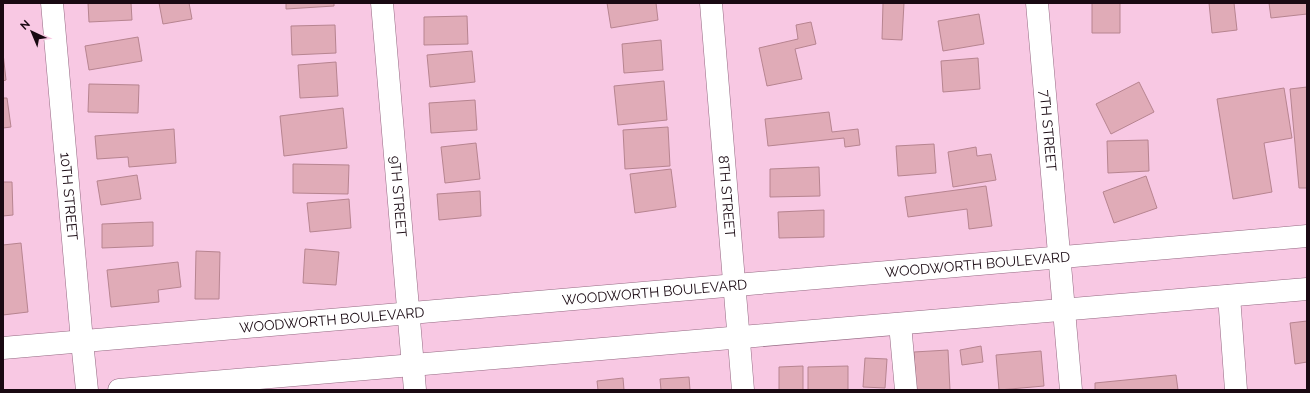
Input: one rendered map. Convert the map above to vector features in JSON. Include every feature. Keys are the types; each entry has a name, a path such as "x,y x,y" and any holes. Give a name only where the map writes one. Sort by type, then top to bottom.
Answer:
{"main road":[{"name":"10TH STREET","path":"52,3 87,390"},
{"name":"9TH STREET","path":"382,3 415,390"},
{"name":"8TH STREET","path":"710,3 743,390"},
{"name":"7TH STREET","path":"1037,3 1071,390"},
{"name":"WOODWORTH BOULEVARD","path":"3,348 1307,236"},
{"path":"119,390 1307,289"},
{"path":"1229,296 1236,390"},
{"path":"900,324 906,390"}],"building":[{"path":"88,3 131,3 132,20 89,22"},
{"path":"159,3 189,3 192,19 163,24"},
{"path":"286,3 334,3 334,6 286,9"},
{"path":"607,3 656,3 658,20 611,28"},
{"path":"883,3 904,3 902,40 882,39"},
{"path":"1092,3 1120,3 1120,33 1092,33"},
{"path":"1209,3 1234,3 1237,30 1212,33"},
{"path":"1269,3 1307,3 1307,14 1271,18"},
{"path":"979,14 984,44 943,51 938,21"},
{"path":"467,16 468,44 424,45 424,17"},
{"path":"811,22 816,44 795,49 802,79 767,86 759,48 798,39 796,25"},
{"path":"335,25 336,53 292,55 291,26"},
{"path":"138,37 142,61 89,70 85,46"},
{"path":"661,40 663,70 624,73 622,44"},
{"path":"472,51 475,82 430,87 427,55"},
{"path":"3,53 6,80 3,81"},
{"path":"978,58 980,89 943,92 941,61"},
{"path":"336,62 338,96 300,98 298,65"},
{"path":"664,81 667,120 618,125 614,86"},
{"path":"1139,82 1154,112 1111,134 1096,104"},
{"path":"89,84 139,85 138,113 88,112"},
{"path":"1307,87 1307,188 1299,188 1290,89"},
{"path":"1284,88 1292,138 1264,143 1272,192 1233,199 1217,99"},
{"path":"3,98 7,98 11,127 3,128"},
{"path":"475,100 477,130 431,133 429,103"},
{"path":"343,108 347,148 284,156 280,116"},
{"path":"829,112 832,132 858,129 860,145 845,147 844,138 768,146 765,119"},
{"path":"668,127 670,166 625,169 623,130"},
{"path":"174,129 176,163 129,167 128,157 97,159 95,136"},
{"path":"1148,140 1149,171 1108,173 1107,141"},
{"path":"476,143 480,179 445,183 441,147"},
{"path":"934,144 936,173 898,176 896,146"},
{"path":"976,147 977,156 991,154 996,180 953,187 948,152"},
{"path":"293,164 349,165 348,194 293,193"},
{"path":"819,167 820,196 770,197 770,169"},
{"path":"671,169 676,207 635,213 630,174"},
{"path":"137,175 141,199 101,205 97,181"},
{"path":"1146,176 1157,208 1114,223 1103,192"},
{"path":"3,182 12,182 13,215 3,216"},
{"path":"986,186 992,226 969,229 967,209 908,217 905,197"},
{"path":"480,191 481,216 439,220 437,194"},
{"path":"349,199 351,228 310,232 307,203"},
{"path":"824,210 824,237 779,238 778,212"},
{"path":"153,222 153,246 102,248 102,224"},
{"path":"21,243 28,312 3,315 3,245"},
{"path":"305,249 339,252 336,285 303,283"},
{"path":"196,251 220,252 219,299 195,299"},
{"path":"178,262 181,287 158,290 159,302 111,307 107,270"},
{"path":"1307,321 1307,362 1295,364 1290,323"},
{"path":"981,346 983,362 962,365 960,350"},
{"path":"948,350 950,390 916,390 914,352"},
{"path":"1041,351 1044,386 999,390 996,355"},
{"path":"865,358 887,359 885,388 863,387"},
{"path":"803,366 803,390 779,390 779,367"},
{"path":"848,366 848,390 808,390 808,367"},
{"path":"1176,375 1178,390 1095,390 1095,383"},
{"path":"689,377 690,390 661,390 660,379"},
{"path":"623,378 624,390 598,390 597,381"}]}
